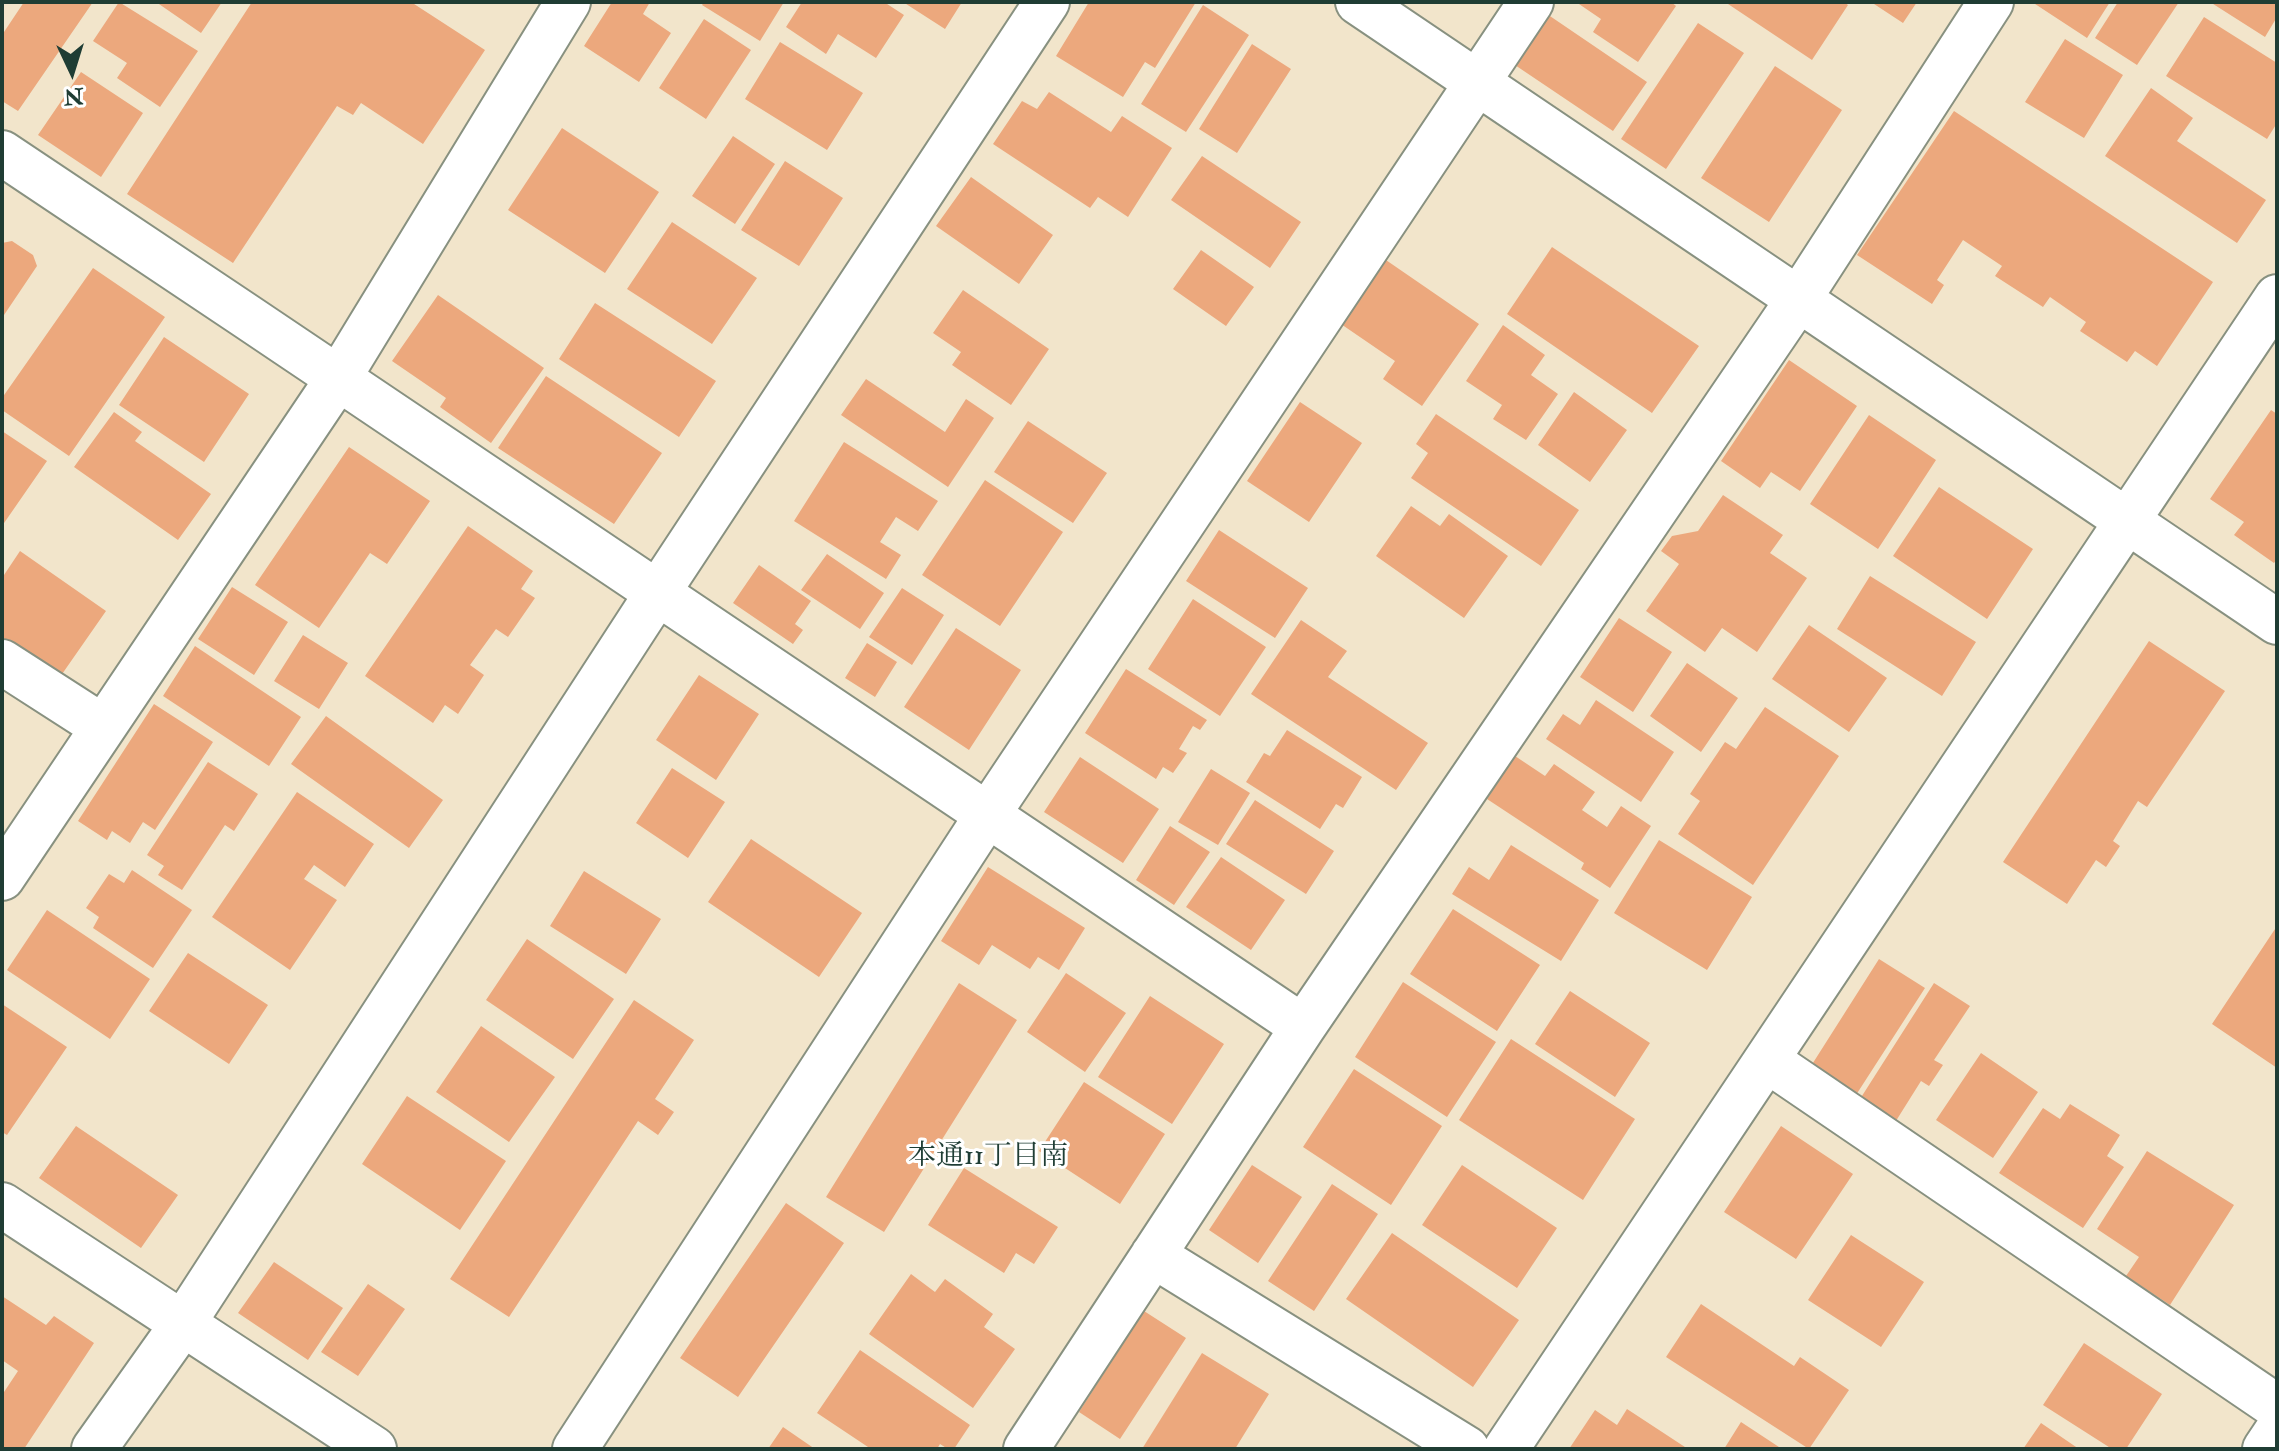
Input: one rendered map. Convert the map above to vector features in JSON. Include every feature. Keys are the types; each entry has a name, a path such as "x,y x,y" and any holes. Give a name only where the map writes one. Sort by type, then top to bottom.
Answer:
{"street":[{"path":"2,878 339,377 568,2"},
{"path":"94,1449 182,1325 656,595 1047,2"},
{"path":"1358,2 2277,622"},
{"path":"575,1449 986,817 1531,2"},
{"path":"1026,1449 1303,1027 1798,300 1991,2"},
{"path":"2,153 339,377 986,817 1303,1027"},
{"path":"1506,1449 2277,297"},
{"path":"2,662 103,727"},
{"path":"1767,1060 2277,1407"},
{"path":"2,1205 374,1449"},
{"path":"1153,1255 1467,1449"},
{"path":"2265,1449 2277,1431"}],"building":[{"path":"24,2 93,2 18,111 2,101 2,35"},
{"path":"119,2 198,51 160,107 117,78 127,63 93,41"},
{"path":"156,2 222,2 201,33"},
{"path":"252,2 411,2 485,50 423,144 361,103 353,115 337,106 233,263 127,194"},
{"path":"612,2 650,2 643,14 671,33 639,82 584,46"},
{"path":"704,2 784,2 760,41 702,5"},
{"path":"802,2 884,2 904,15 876,58 838,34 826,54 786,27"},
{"path":"903,2 962,2 945,29"},
{"path":"1089,2 1196,2 1155,68 1145,62 1123,97 1056,56"},
{"path":"1576,2 1671,2 1676,6 1638,62 1593,32 1601,19"},
{"path":"1725,2 1844,2 1848,5 1812,60"},
{"path":"1871,2 1917,2 1903,23"},
{"path":"2032,2 2110,2 2087,38"},
{"path":"2118,2 2179,2 2137,65 2095,38"},
{"path":"2210,2 2277,2 2277,17 2265,37"},
{"path":"1203,5 1249,35 1186,132 1141,104"},
{"path":"1544,12 1647,82 1613,131 1509,61"},
{"path":"2204,17 2277,63 2277,123 2267,139 2166,76"},
{"path":"704,19 751,50 706,119 659,88"},
{"path":"1698,23 1744,53 1666,169 1621,139"},
{"path":"2065,39 2123,75 2084,138 2025,102"},
{"path":"780,42 863,93 827,150 745,99"},
{"path":"1252,44 1291,69 1237,153 1199,129"},
{"path":"1775,66 1842,110 1769,222 1701,178"},
{"path":"81,72 143,113 101,177 38,135"},
{"path":"2151,88 2193,118 2177,141 2266,200 2237,243 2105,156"},
{"path":"1049,92 1111,132 1122,116 1172,148 1128,217 1098,197 1090,208 993,144 1022,101 1037,109"},
{"path":"1954,111 2213,282 2157,366 2135,351 2127,362 2080,331 2086,322 2050,297 2043,307 1995,276 2002,266 1963,240 1937,280 1944,285 1932,304 1857,255"},
{"path":"562,128 659,192 605,273 508,210"},
{"path":"733,136 775,164 735,224 692,196"},
{"path":"1202,156 1301,222 1270,268 1171,200"},
{"path":"785,161 843,198 799,266 741,230"},
{"path":"971,177 1053,235 1019,284 936,226"},
{"path":"672,222 757,278 712,344 627,289"},
{"path":"12,241 33,255 37,266 2,318 2,243"},
{"path":"1552,247 1699,346 1652,413 1507,314"},
{"path":"1201,250 1254,287 1226,326 1173,289"},
{"path":"1383,258 1479,324 1422,406 1383,379 1395,361 1338,322"},
{"path":"93,268 165,317 69,456 2,410 2,398"},
{"path":"963,290 1049,349 1011,405 952,365 961,352 933,333"},
{"path":"438,295 544,368 491,443 440,407 446,398 392,361"},
{"path":"595,303 716,381 679,437 559,359"},
{"path":"1503,325 1545,355 1531,375 1558,394 1526,440 1493,419 1502,405 1466,381"},
{"path":"164,337 249,394 204,462 119,405"},
{"path":"1789,360 1857,406 1800,491 1771,472 1760,488 1721,461"},
{"path":"546,376 662,453 614,524 498,448"},
{"path":"866,379 945,432 966,399 994,418 948,487 841,415"},
{"path":"1574,392 1627,430 1590,482 1538,445"},
{"path":"1300,402 1362,443 1309,522 1247,481"},
{"path":"2271,410 2277,414 2277,559 2274,563 2234,535 2244,522 2210,499"},
{"path":"114,412 142,432 135,441 211,494 178,540 74,467"},
{"path":"1436,414 1579,510 1541,566 1411,478 1428,453 1416,444"},
{"path":"1869,415 1936,460 1878,549 1810,504"},
{"path":"1028,421 1107,473 1073,523 994,472"},
{"path":"2,431 47,461 2,526"},
{"path":"844,442 938,501 918,531 896,517 880,542 901,555 886,579 794,521"},
{"path":"349,447 430,501 387,564 370,553 319,628 255,585"},
{"path":"985,480 1063,532 1000,626 922,575"},
{"path":"1939,487 2033,549 1987,619 1893,556"},
{"path":"1723,495 1783,535 1770,553 1807,578 1757,652 1722,628 1705,652 1646,611 1679,564 1661,551 1672,536 1698,531"},
{"path":"1411,506 1440,526 1449,514 1508,556 1464,618 1376,556"},
{"path":"468,526 533,571 521,589 535,598 508,637 496,629 470,665 484,675 458,714 445,705 433,723 365,676"},
{"path":"1219,530 1308,588 1275,638 1186,581"},
{"path":"20,551 106,611 60,677 2,637 2,578"},
{"path":"827,554 884,593 860,629 801,590"},
{"path":"759,565 811,601 795,624 803,630 793,644 733,603"},
{"path":"1870,576 1976,642 1942,696 1837,629"},
{"path":"232,587 288,622 254,675 198,639"},
{"path":"902,588 944,615 912,665 869,637"},
{"path":"1193,599 1266,647 1220,716 1148,669"},
{"path":"1619,618 1672,652 1633,712 1580,677"},
{"path":"1301,620 1347,651 1328,677 1428,743 1396,790 1251,694"},
{"path":"1809,625 1887,678 1849,732 1772,679"},
{"path":"956,628 1021,670 969,750 904,707"},
{"path":"303,635 348,663 319,709 274,681"},
{"path":"2149,641 2225,691 2147,807 2138,801 2113,841 2120,846 2106,867 2096,860 2067,904 2003,862"},
{"path":"867,643 897,662 875,697 845,678"},
{"path":"195,646 301,717 269,766 163,696"},
{"path":"1687,663 1738,698 1701,752 1650,716"},
{"path":"1126,669 1207,720 1200,730 1193,726 1179,749 1187,753 1173,773 1163,767 1156,779 1085,733"},
{"path":"699,675 759,714 716,780 656,740"},
{"path":"1596,700 1674,752 1641,802 1546,739 1563,714 1580,725"},
{"path":"154,704 213,742 155,830 143,822 130,843 112,831 107,840 78,821"},
{"path":"1765,707 1839,756 1753,885 1678,834 1700,801 1690,794 1725,742 1736,749"},
{"path":"326,716 443,800 409,848 291,764"},
{"path":"1287,730 1362,777 1343,808 1336,804 1320,829 1246,782 1264,753 1270,756"},
{"path":"1515,756 1545,776 1554,764 1595,792 1582,810 1607,827 1621,806 1651,826 1610,888 1581,869 1584,863 1487,799"},
{"path":"1080,757 1159,809 1123,863 1044,812"},
{"path":"208,762 258,794 234,831 225,825 182,890 158,875 164,866 147,855"},
{"path":"672,768 725,802 688,858 636,823"},
{"path":"1211,769 1250,793 1218,845 1178,822"},
{"path":"297,792 374,844 345,887 314,865 304,879 337,900 290,970 212,917"},
{"path":"1255,800 1334,851 1306,894 1226,844"},
{"path":"1170,826 1210,852 1174,905 1136,880"},
{"path":"751,839 862,913 819,977 708,902"},
{"path":"1659,840 1752,897 1707,970 1614,913"},
{"path":"1511,845 1599,900 1561,961 1452,894 1469,867 1489,880"},
{"path":"1221,857 1285,900 1251,950 1186,907"},
{"path":"988,867 1085,928 1059,970 1038,957 1030,969 992,945 979,965 941,941"},
{"path":"132,870 192,910 153,968 93,928 99,917 86,908 109,874 124,883"},
{"path":"584,871 661,919 626,974 550,926"},
{"path":"1453,909 1540,965 1497,1031 1410,974"},
{"path":"47,910 150,979 110,1039 7,970"},
{"path":"2277,926 2277,1068 2212,1024"},
{"path":"527,939 614,999 573,1059 486,1000"},
{"path":"188,953 268,1005 229,1064 149,1011"},
{"path":"1879,959 1925,988 1856,1095 1811,1066"},
{"path":"1066,973 1126,1013 1085,1072 1027,1032"},
{"path":"1403,982 1496,1042 1447,1117 1355,1057"},
{"path":"959,983 1017,1020 884,1232 826,1197"},
{"path":"1934,983 1970,1006 1934,1060 1943,1065 1929,1086 1921,1081 1889,1132 1853,1110"},
{"path":"1570,991 1650,1043 1615,1097 1535,1044"},
{"path":"1150,996 1224,1044 1172,1124 1098,1077"},
{"path":"634,1000 694,1040 655,1099 674,1112 658,1135 638,1121 509,1317 450,1279"},
{"path":"2,1004 67,1047 7,1135 2,1132"},
{"path":"481,1026 555,1077 509,1142 436,1092"},
{"path":"1511,1039 1635,1119 1583,1200 1459,1120"},
{"path":"1981,1053 2038,1092 1993,1158 1936,1120"},
{"path":"1354,1069 1442,1126 1391,1205 1303,1147"},
{"path":"1084,1082 1165,1134 1120,1204 1039,1151"},
{"path":"407,1096 506,1161 460,1230 362,1164"},
{"path":"2070,1104 2120,1135 2107,1156 2124,1167 2083,1228 1999,1173 2043,1108 2060,1119"},
{"path":"76,1126 178,1195 141,1248 39,1178"},
{"path":"1781,1126 1853,1174 1796,1259 1724,1212"},
{"path":"2147,1151 2234,1205 2170,1305 2126,1276 2139,1257 2097,1229"},
{"path":"1252,1165 1302,1197 1258,1263 1209,1230"},
{"path":"1462,1165 1557,1228 1517,1288 1422,1225"},
{"path":"964,1168 1058,1227 1034,1264 1016,1253 1004,1273 928,1225"},
{"path":"1332,1184 1378,1214 1314,1311 1268,1281"},
{"path":"786,1203 844,1243 738,1397 680,1358"},
{"path":"1392,1233 1519,1320 1473,1387 1346,1299"},
{"path":"1851,1235 1924,1282 1881,1347 1808,1300"},
{"path":"274,1262 343,1308 308,1360 238,1313"},
{"path":"911,1274 935,1292 945,1279 993,1314 984,1327 1015,1349 973,1408 869,1334"},
{"path":"368,1284 405,1309 358,1376 321,1352"},
{"path":"2,1296 46,1325 54,1316 94,1343 24,1449 2,1449 2,1395 18,1371 2,1360"},
{"path":"1701,1304 1794,1366 1800,1357 1849,1390 1809,1449 1666,1357"},
{"path":"1144,1311 1186,1338 1120,1439 1079,1412"},
{"path":"2084,1343 2162,1394 2126,1449 2112,1449 2043,1405"},
{"path":"860,1350 970,1425 954,1449 940,1444 937,1449 871,1449 817,1413"},
{"path":"1202,1353 1269,1394 1235,1449 1142,1449"},
{"path":"1627,1409 1688,1449 1569,1449 1595,1410 1617,1425"},
{"path":"1741,1422 1782,1449 1724,1449"},
{"path":"2041,1423 2079,1449 2023,1449"},
{"path":"783,1427 815,1449 768,1449"}],"district":[{"name":"本通11丁目南","path":"988,1158"}]}
